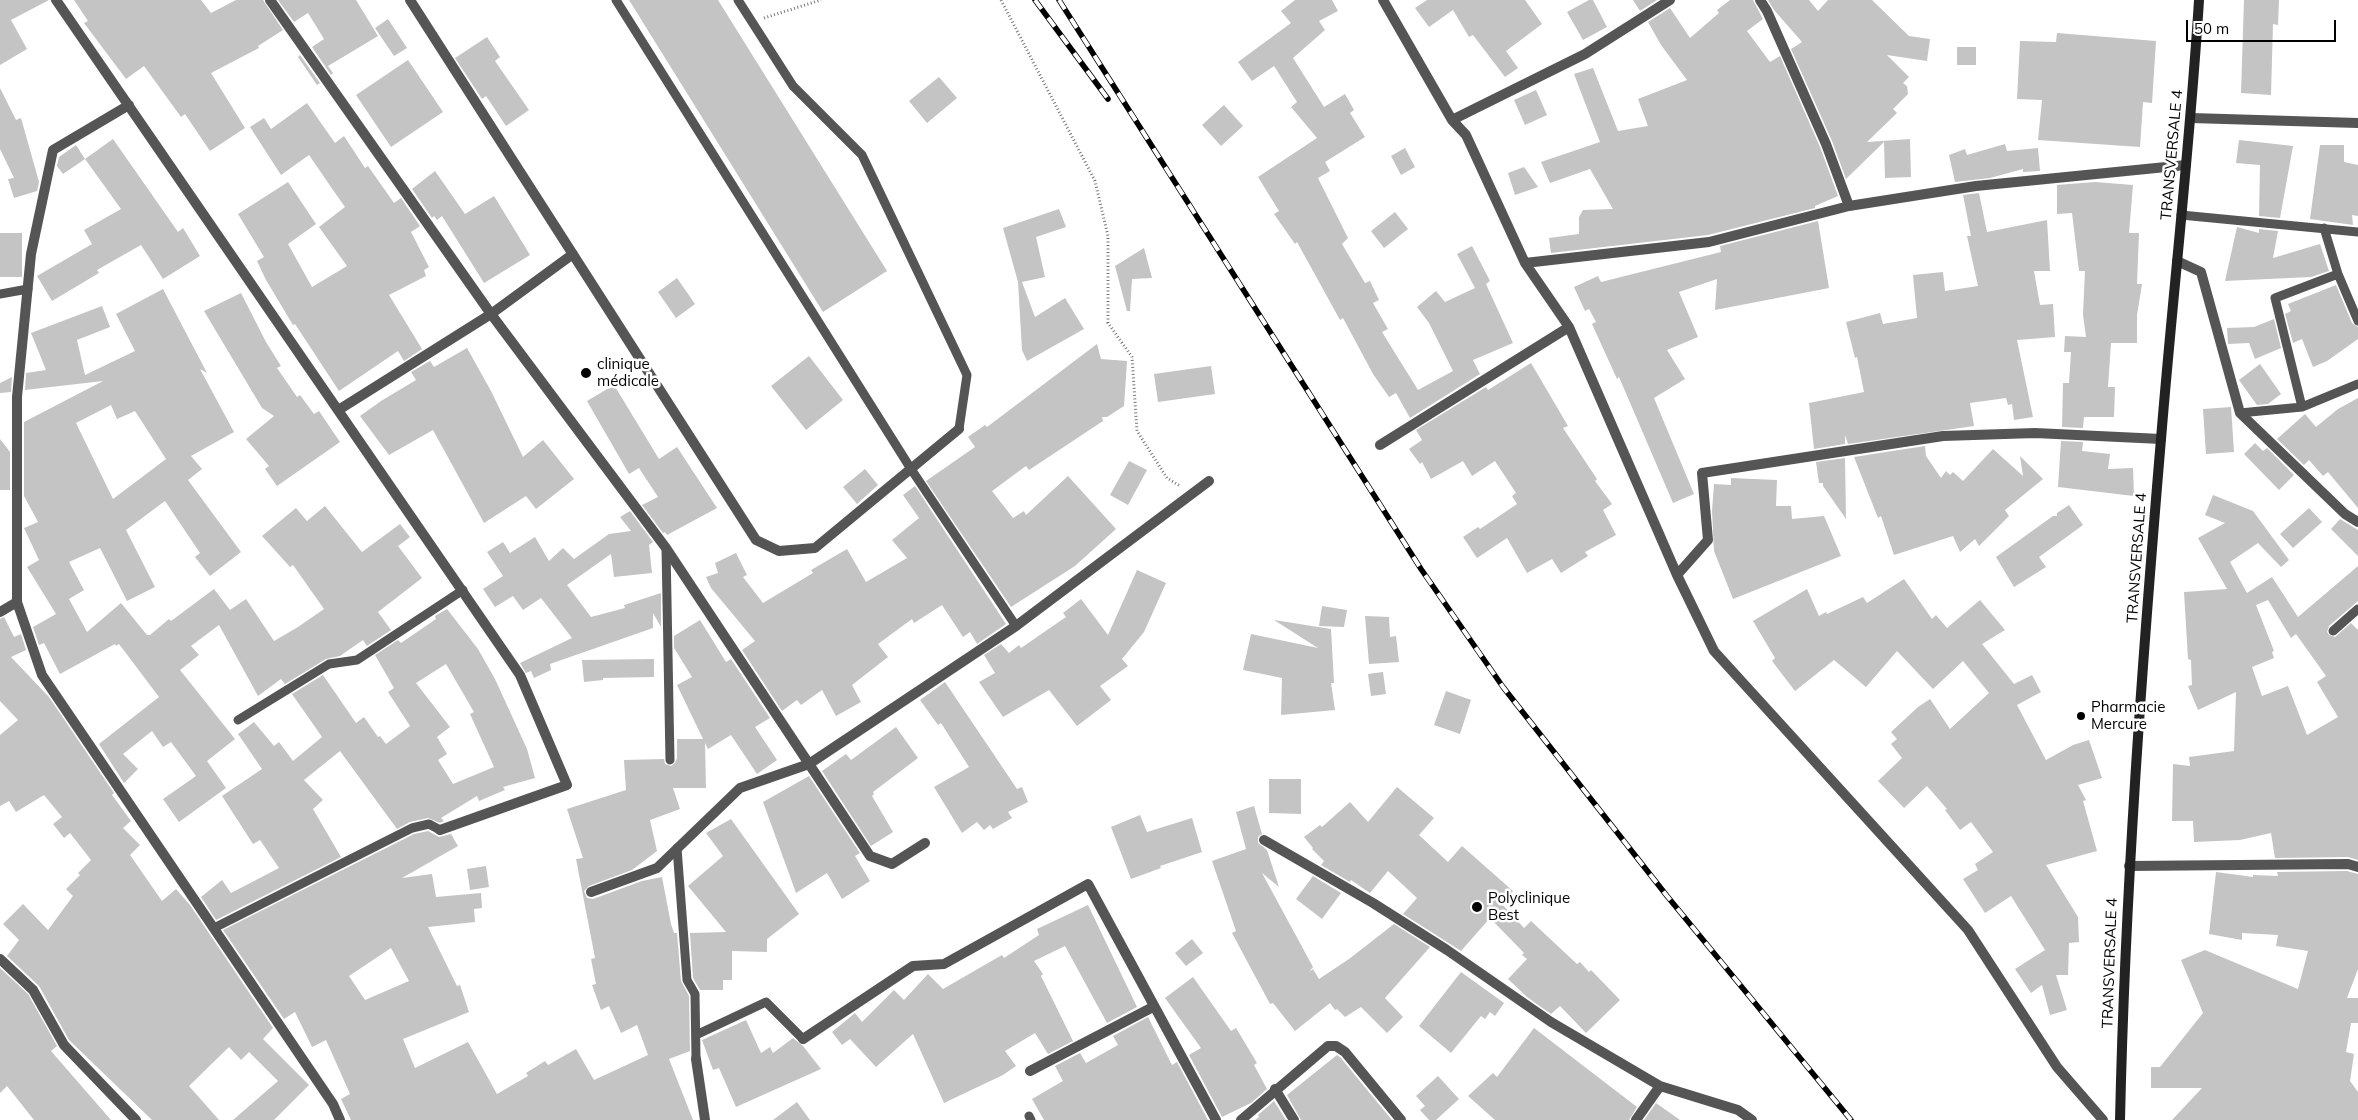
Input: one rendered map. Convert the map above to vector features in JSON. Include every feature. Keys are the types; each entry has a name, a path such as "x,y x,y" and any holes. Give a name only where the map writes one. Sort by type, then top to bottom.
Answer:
{"main road":[{"name":"TRANSVERSALE 4","path":"2120,1120 2129,866 2161,439 2181,215 2192,118 2199,0"}],"street":[{"path":"56,0 340,409 520,675 567,785 440,830"},
{"path":"270,0 491,314 666,548 870,856 892,864 925,843"},
{"path":"410,0 756,540 779,551 815,548 960,429"},
{"path":"1383,0 1452,120 1466,135 1525,263 1569,327 1678,575 1714,651 1968,930 2057,1067 2103,1120"},
{"path":"1452,120 1585,54 1670,0"},
{"path":"1760,0 1826,144 1848,206"},
{"path":"129,105 53,150 31,254 17,397 17,602 42,675 333,1104 340,1120"},
{"path":"2192,118 2358,123"},
{"path":"1525,263 1710,242 1848,206 1976,186 2186,165"},
{"path":"340,409 491,314 574,254"},
{"path":"2177,261 2202,272 2240,413 2345,514 2358,522"},
{"path":"1380,445 1569,327"},
{"path":"1678,575 1708,540 1702,473 1943,436 2035,433 2161,439"},
{"path":"591,892 656,868 740,788 809,764 1016,626 1209,481"},
{"path":"0,612 17,602"},
{"path":"1264,840 1373,902 1447,950 1551,1022 1660,1086 1738,1110 1752,1120"},
{"path":"2129,866 2348,864 2358,867"},
{"path":"803,1039 913,966 944,964 1088,884 1153,1007 1216,1120"},
{"path":"0,959 32,990 64,1045 136,1120"},
{"path":"1030,1070 1153,1007"},
{"path":"1241,1120 1275,1089 1328,1046 1336,1046 1345,1052 1401,1120"},
{"path":"696,1059 705,1120"},
{"path":"1636,1120 1660,1086"},
{"path":"1275,1089 1294,1120"}],"lane":[{"path":"616,0 911,469 1016,626"},
{"path":"738,0 793,86 862,155 967,375 960,429"},
{"path":"2181,215 2358,232"},
{"path":"2324,228 2338,274 2358,321"},
{"path":"2302,407 2275,298 2338,274"},
{"path":"0,294 28,289"},
{"path":"2240,413 2302,407 2358,384"},
{"path":"666,548 670,760"},
{"path":"238,720 329,664 357,660 462,590"},
{"path":"2333,630 2358,609"},
{"path":"214,928 412,828 429,824 440,830"},
{"path":"677,848 687,980 695,994 696,1059"},
{"path":"696,1035 766,1002 803,1039"}],"path":[{"path":"752,22 821,0"},
{"path":"1001,0 1095,181 1108,236 1108,323 1132,357 1137,432 1167,478 1192,494"}],"building":[{"path":"0,0 49,0 11,20 27,49 0,65"},
{"path":"74,0 201,0 211,13 236,0 263,0 283,30 258,46 259,48 211,73 245,128 210,151 185,114 181,117 144,66 126,79 84,23 88,21"},
{"path":"278,0 356,0 378,36 328,66 333,73 331,75 312,47 324,39 308,13 294,22"},
{"path":"629,0 718,0 887,271 823,312"},
{"path":"1295,0 1332,0 1338,11 1319,21 1325,30 1293,58 1324,107 1345,94 1354,110 1350,113 1365,137 1325,162 1330,171 1318,178 1348,238 1342,244 1365,283 1370,281 1379,300 1373,303 1388,329 1382,332 1418,390 1453,371 1429,323 1417,307 1436,291 1445,302 1475,288 1457,254 1472,246 1490,281 1486,284 1513,343 1473,360 1480,374 1410,418 1396,393 1389,397 1373,374 1343,318 1340,320 1297,242 1295,244 1274,214 1279,211 1258,177 1317,138 1291,107 1297,102 1274,66 1252,81 1238,62 1291,23 1281,11"},
{"path":"1427,0 1525,0 1542,24 1506,51 1518,68 1505,77 1473,35 1469,37 1453,10 1429,27 1415,8"},
{"path":"1589,0 1593,0 1607,27 1583,40 1567,12"},
{"path":"1633,0 1657,0 1640,11"},
{"path":"1730,0 1753,0 1763,19 1747,31 1770,62 1780,56 1820,147 1838,196 1815,206 1815,208 1708,235 1551,253 1549,238 1579,234 1579,217 1583,210 1613,209 1590,169 1550,183 1541,162 1600,142 1574,74 1593,68 1618,131 1648,126 1638,99 1687,80 1661,45 1648,22 1670,8 1690,38 1719,13 1717,10"},
{"path":"1768,0 1809,0 1818,11 1828,0 1872,0 1909,36 1930,39 1927,61 1887,55 1909,77 1903,83 1907,86 1908,94 1893,109 1897,113 1867,142 1910,139 1911,177 1885,178 1884,142 1846,179 1832,141 1791,49 1802,42 1774,10"},
{"path":"2244,0 2279,0 2278,25 2273,24 2271,95 2241,93"},
{"path":"388,19 407,48 394,56 375,28"},
{"path":"2057,33 2156,41 2152,103 2143,102 2140,147 2038,140 2042,100 2017,99 2020,41 2056,42"},
{"path":"487,37 500,57 495,61 529,110 506,126 486,96 482,99 455,58"},
{"path":"1957,47 1976,47 1976,65 1957,65"},
{"path":"300,55 320,83 317,85 298,57"},
{"path":"408,60 443,112 391,147 356,95"},
{"path":"939,77 957,98 927,123 909,101"},
{"path":"0,88 16,120 21,118 39,182 37,191 14,198 8,179 14,178 0,149"},
{"path":"1536,90 1547,115 1525,125 1514,100"},
{"path":"307,103 335,143 344,136 365,168 368,166 394,203 401,198 420,226 411,232 429,267 424,270 426,276 389,295 422,349 404,361 398,351 339,391 295,324 293,325 266,280 257,261 264,257 238,214 288,182 316,224 288,244 312,287 347,266 319,227 345,207 309,155 281,175 250,127 264,118 271,129"},
{"path":"1224,105 1243,126 1221,146 1202,125"},
{"path":"113,139 178,232 183,228 200,256 163,279 141,245 97,270 99,273 52,301 37,276 92,244 84,230 121,209 85,159"},
{"path":"2239,140 2293,146 2280,218 2259,216 2260,165 2236,163"},
{"path":"2005,144 2007,151 2038,148 2040,171 2023,172 2023,169 1990,178 1955,182 1949,155 1965,149 1967,155"},
{"path":"76,145 85,159 63,174 57,166 59,157"},
{"path":"2320,145 2344,145 2344,162 2358,165 2358,216 2352,215 2353,225 2310,219"},
{"path":"1405,148 1415,167 1401,175 1391,156"},
{"path":"1524,167 1538,187 1515,195 1508,173"},
{"path":"435,171 465,214 494,196 530,255 484,283 442,216 437,220 434,216 432,218 412,189"},
{"path":"2095,182 2133,185 2129,233 2139,233 2137,284 2142,284 2137,315 2137,343 2111,343 2108,387 2115,387 2114,417 2084,417 2083,428 2062,427 2063,383 2069,383 2071,352 2064,352 2065,336 2086,337 2083,315 2085,271 2079,271 2072,213 2057,214 2057,185"},
{"path":"1979,193 1987,232 2047,220 2050,271 2034,271 2040,305 2053,304 2055,337 2017,340 2033,417 2014,420 2012,404 2008,405 2006,398 1970,403 1974,426 1848,444 1845,435 1845,444 1814,449 1809,403 1864,392 1857,357 1855,358 1846,322 1880,313 1883,324 1917,318 1913,275 1943,272 1945,291 1978,286 1967,236 1971,236 1963,195"},
{"path":"1059,209 1066,227 1036,237 1045,277 1022,282 1035,317 1065,298 1084,329 1027,361 1022,350 1018,282 1003,228"},
{"path":"1395,212 1408,229 1384,248 1371,231"},
{"path":"1818,221 1829,288 1715,310 1717,279 1679,292 1698,337 1667,350 1685,379 1654,398 1694,494 1673,503 1619,377 1617,379 1592,324 1596,322 1589,309 1585,311 1574,287 1598,276 1601,282 1721,252 1720,246"},
{"path":"2237,227 2259,233 2259,229 2278,231 2273,258 2320,244 2329,271 2311,277 2225,281"},
{"path":"0,233 22,233 22,277 0,277"},
{"path":"1144,248 1152,278 1132,279 1130,311 1127,311 1115,266"},
{"path":"677,278 695,304 676,318 658,292"},
{"path":"2336,285 2352,323 2358,327 2358,339 2327,361 2313,367 2302,339 2293,343 2285,314 2291,311 2288,304"},
{"path":"163,289 207,373 200,369 234,432 191,456 202,469 188,480 241,552 210,576 195,557 200,553 165,501 126,530 155,587 127,601 100,548 69,562 84,590 69,599 87,632 121,603 147,635 150,635 169,619 171,621 214,589 230,610 246,599 274,641 298,627 324,609 293,565 290,567 262,536 296,508 307,521 325,506 362,552 400,524 410,537 398,546 422,578 378,612 391,630 367,646 363,640 340,656 326,659 285,684 281,679 258,696 219,625 191,646 199,655 180,670 235,739 207,761 226,788 179,822 163,799 196,776 171,742 163,747 152,731 123,754 138,769 124,783 99,744 159,697 119,644 116,646 115,644 60,674 44,643 39,645 33,627 56,614 27,567 39,560 24,528 38,522 24,496 24,422 103,381 25,390 26,373 46,370 31,333 102,306 110,327 77,340 85,375 135,351 116,314","holes":["111,405 117,419 135,411 166,459 113,499 76,423"]},
{"path":"241,293 266,342 281,366 277,368 297,397 300,395 314,414 319,411 340,442 277,486 265,469 269,466 246,439 274,416 262,408 204,311"},
{"path":"2274,319 2281,348 2255,359 2249,343 2228,344 2227,328 2254,327"},
{"path":"1097,344 1101,359 1127,361 1124,406 1107,417 1102,417 1103,421 1029,470 1026,466 992,491 1013,518 1024,511 1026,515 1068,476 1116,529 1075,566 1011,607 926,481 975,447 968,437 985,425 987,427"},
{"path":"467,348 491,391 523,457 543,440 574,479 536,509 526,496 484,523 433,430 389,455 360,416 416,380 411,372 430,361 434,367"},
{"path":"809,356 843,400 806,430 771,386"},
{"path":"1531,363 1568,426 1563,428 1597,479 1595,481 1612,504 1603,510 1616,535 1585,552 1588,556 1561,573 1552,559 1527,573 1507,538 1477,558 1463,537 1478,527 1480,529 1517,504 1512,496 1516,493 1495,461 1472,476 1463,461 1431,479 1422,462 1420,464 1409,449 1422,440 1416,430 1486,387 1488,390"},
{"path":"2260,364 2281,394 2268,404 2257,405 2239,380"},
{"path":"1211,366 1215,394 1158,402 1154,374"},
{"path":"12,377 11,392 0,393 0,383"},
{"path":"614,385 659,459 677,447 717,508 667,535 665,532 663,533 642,505 658,497 639,468 629,474 587,401"},
{"path":"2358,398 2358,508 2328,472 2323,476 2309,460 2304,465 2277,439 2305,414 2316,427 2338,409"},
{"path":"2231,407 2234,452 2206,454 2203,409"},
{"path":"0,439 10,452 10,490 0,490"},
{"path":"2061,441 2083,442 2082,451 2110,454 2108,469 2133,468 2134,496 2058,487"},
{"path":"2255,443 2263,451 2267,448 2294,475 2279,490 2244,454"},
{"path":"1925,446 1926,456 1941,478 1946,471 1950,475 1953,472 1963,481 1993,449 2023,476 2020,456 2043,479 2005,510 2009,516 1979,546 1975,539 1960,552 1953,536 1894,555 1881,516 1878,518 1854,457"},
{"path":"1845,458 1846,519 1823,486 1823,483 1819,483 1816,462"},
{"path":"1129,461 1147,470 1128,505 1110,495"},
{"path":"865,469 878,485 857,504 843,487"},
{"path":"1731,478 1777,480 1776,506 1791,506 1792,519 1824,516 1841,556 1733,599 1714,551 1712,511 1714,484 1731,485"},
{"path":"915,486 1006,624 977,644 970,632 963,637 942,605 914,623 912,619 878,644 888,657 852,685 861,702 836,716 822,690 801,705 797,700 782,711 742,650 755,641 711,588 706,577 718,573 715,563 736,553 747,575 743,577 763,603 813,573 811,570 847,549 866,582 907,558 892,540 919,518 903,495"},
{"path":"2213,495 2253,511 2289,560 2281,567 2258,543 2230,562 2247,593 2272,577 2298,617 2358,566 2358,601 2329,626 2327,632 2335,637 2351,623 2358,630 2358,860 2348,857 2275,858 2271,833 2240,840 2194,842 2193,821 2172,821 2173,764 2190,766 2189,757 2234,751 2236,692 2198,710 2188,686 2192,685 2191,660 2188,659 2184,592 2227,589 2198,538 2225,523 2205,515","holes":["2268,600 2291,638 2296,634 2326,676 2317,682 2338,717 2307,735 2288,686 2262,696 2252,667 2274,658 2272,652 2274,651 2256,605"]},
{"path":"2069,505 2083,525 2039,557 2046,567 2014,587 1996,557 2053,516 2057,516 2057,513"},
{"path":"2309,508 2322,522 2293,548 2280,534"},
{"path":"630,511 653,542 649,545 652,573 614,577 611,554 567,585 591,617 625,608 624,605 661,593 661,627 653,613 653,628 550,664 551,670 534,678 531,671 526,673 520,663 572,638 541,598 523,610 513,596 495,607 483,589 503,576 487,552 503,542 510,553 535,537 549,561 563,548 574,559 609,534 631,531 620,517"},
{"path":"2340,519 2358,530 2358,556 2331,529"},
{"path":"1137,570 1166,583 1144,632 1122,659 1128,666 1100,686 1111,700 1077,726 1049,690 1003,717 979,682 995,673 984,655 1001,644 1009,653 1019,645 1021,648 1066,617 1063,613 1081,599 1108,635"},
{"path":"1904,579 1932,619 1936,615 1947,628 1980,600 2005,630 1982,644 2014,684 2032,675 2041,692 2017,705 2046,760 2073,745 2089,740 2102,778 2078,785 2086,800 2083,801 2097,851 2046,865 2078,917 2079,942 2069,943 2068,975 2056,975 2067,1010 2050,1015 2042,985 2031,993 2015,969 2045,950 2011,896 1985,913 1963,879 1978,870 1975,864 1993,852 1971,822 1960,830 1945,810 1947,809 1927,786 1904,808 1878,781 1902,758 1891,744 1897,739 1891,732 1918,707 1930,699 1950,729 1989,693 1963,661 1933,689 1897,651 1866,687 1834,660 1795,691 1772,661 1775,658 1753,621 1807,589 1819,616 1863,597 1867,603"},
{"path":"1322,606 1347,610 1344,627 1319,626"},
{"path":"447,609 478,649 495,679 527,749 535,778 503,787 505,790 479,801 477,796 441,818 444,821 440,823 428,818 410,822 397,829 340,751 304,780 323,800 313,809 341,857 216,920 201,897 222,880 231,893 279,868 260,840 253,844 222,796 262,769 238,734 254,722 274,746 279,742 293,761 322,737 292,694 323,675 356,723 364,717 378,737 380,736 386,744 410,726 388,692 394,688 375,655 398,640 401,643 436,619 435,616","holes":["446,664 474,712 470,714 494,767 453,784 438,760 447,754 437,737 450,727 416,683"]},
{"path":"1365,616 1389,617 1390,637 1396,636 1399,662 1369,664"},
{"path":"4,617 14,637 21,634 26,650 11,657 49,697 114,793 112,795 131,821 123,828 140,845 130,855 162,901 176,889 190,905 273,1028 263,1039 309,1085 274,1120 233,1120 278,1081 249,1052 241,1060 229,1047 189,1086 219,1120 152,1120 69,1040 39,986 7,956 19,940 3,924 23,904 48,930 73,896 66,889 91,860 70,833 64,838 53,824 62,817 44,795 16,812 9,801 0,806 0,735 18,720 0,701 0,619"},
{"path":"700,620 726,662 731,659 770,718 755,727 777,760 757,774 731,735 708,749 705,743 706,788 673,788 680,809 650,820 657,851 632,870 589,886 584,891 587,898 593,899 642,881 662,877 671,924 674,933 677,933 681,981 689,996 690,1051 669,1059 693,1120 351,1120 341,1099 350,1094 326,1040 312,1047 295,1012 284,1019 223,930 414,834 428,831 439,837 451,834 458,846 402,878 432,874 436,897 481,893 482,908 474,909 475,922 428,927 457,986 460,985 469,1012 403,1039 415,1068 468,1042 497,1094 528,1076 526,1073 545,1061 548,1065 576,1049 594,1080 648,1055 637,1025 621,1033 609,1006 601,1010 592,985 596,984 591,959 595,958 576,859 583,858 567,809 626,790 624,760 664,759 665,764 671,766 677,758 677,739 703,739 677,685 692,677 674,648 674,636","holes":["391,948 409,981 365,1000 349,976"]},
{"path":"1274,620 1331,629 1334,683 1331,683 1335,710 1281,715 1282,678 1243,670 1251,634 1318,648"},
{"path":"654,659 654,677 603,678 603,680 584,682 582,660"},
{"path":"1383,672 1386,694 1371,696 1368,674"},
{"path":"945,682 1017,789 1022,787 1028,802 1008,812 1012,818 993,829 990,825 984,830 977,822 962,833 934,787 969,767 941,723 938,725 920,700"},
{"path":"1446,691 1471,700 1460,734 1434,725"},
{"path":"896,727 918,758 873,792 872,796 893,832 871,846 822,771 846,754 851,760"},
{"path":"809,776 860,853 855,856 870,881 842,899 827,873 796,893 763,802"},
{"path":"1269,779 1301,779 1301,814 1269,813"},
{"path":"1397,787 1434,818 1419,835 1448,862 1462,846 1513,891 1502,904 1524,928 1531,921 1577,964 1580,962 1589,972 1591,970 1620,1000 1586,1033 1560,1006 1551,1014 1527,997 1508,979 1527,959 1522,955 1524,953 1490,918 1461,951 1403,914 1417,898 1388,871 1370,893 1351,880 1350,882 1321,865 1324,861 1312,849 1304,837 1320,825 1322,827 1350,802 1368,822"},
{"path":"1254,806 1262,834 1258,837 1258,843 1267,850 1279,887 1262,873 1313,967 1309,972 1313,969 1319,979 1349,959 1394,924 1430,947 1385,998 1403,1017 1387,1033 1361,1007 1345,1017 1337,1009 1335,1010 1330,1003 1295,1031 1273,1003 1270,1004 1232,933 1236,931 1212,861 1246,849 1236,812"},
{"path":"1140,815 1147,832 1192,818 1202,852 1160,866 1161,868 1131,879 1111,827"},
{"path":"731,819 799,914 767,939 767,952 732,951 732,980 723,980 723,990 700,990 693,978 690,933 726,932 688,886 723,856 706,833"},
{"path":"486,866 489,887 470,890 467,869"},
{"path":"2347,871 2358,874 2358,969 2347,998 2358,998 2358,1023 2351,1023 2346,1052 2354,1054 2350,1081 2358,1092 2358,1120 2172,1120 2202,1088 2151,1088 2151,1067 2160,1067 2203,1013 2181,960 2205,950 2298,989 2308,951 2276,946 2278,935 2242,933 2242,940 2209,934 2216,872 2253,877 2253,875 2278,876 2277,872"},
{"path":"1313,876 1341,893 1322,919 1296,899"},
{"path":"1088,905 1137,1007 1107,1023 1065,946 1034,961 1043,974 1041,976 1073,1041 1048,1054 1035,1033 1005,1051 1016,1066 1003,1075 944,1103 913,1034 876,1067 850,1039 842,1045 832,1032 855,1013 862,1022 894,990 904,1000 928,974 943,989 1002,955 1004,958 1039,935 1037,929"},
{"path":"1192,939 1203,953 1186,966 1175,953"},
{"path":"0,968 28,994 57,1046 51,1051 111,1120 34,1120 7,1086 0,1093"},
{"path":"1461,972 1504,1003 1495,1016 1490,1012 1485,1019 1481,1016 1451,1053 1419,1026"},
{"path":"1193,977 1231,1031 1236,1028 1257,1063 1254,1065 1267,1089 1251,1103 1222,1117 1189,1055 1201,1048 1165,998"},
{"path":"1148,1017 1172,1065 1177,1062 1208,1120 1044,1120 1032,1099 1063,1081 1055,1066 1080,1053 1086,1063 1118,1045 1113,1036"},
{"path":"746,1020 761,1053 770,1047 773,1053 793,1038 803,1046 821,1069 736,1107 719,1068 713,1070 702,1040"},
{"path":"1534,1028 1637,1107 1629,1120 1495,1120 1468,1096 1493,1073 1497,1077"},
{"path":"1337,1055 1392,1120 1301,1120 1287,1095"},
{"path":"1438,1076 1459,1099 1436,1120 1429,1120 1420,1110 1425,1106 1416,1096"},
{"path":"1274,1101 1286,1120 1255,1120 1259,1117 1258,1115"},
{"path":"797,1102 810,1120 773,1120"},
{"path":"1656,1103 1680,1120 1644,1120"}],"railway":[{"path":"1035,0 1108,99"},
{"path":"1059,0 1421,569 1503,687 1667,896 1851,1120"}],"place":[{"name":"clinique médicale","path":"586,373"},
{"name":"Pharmacie Mercure","path":"2081,716"},
{"name":"Polyclinique Best","path":"1477,907"}]}
